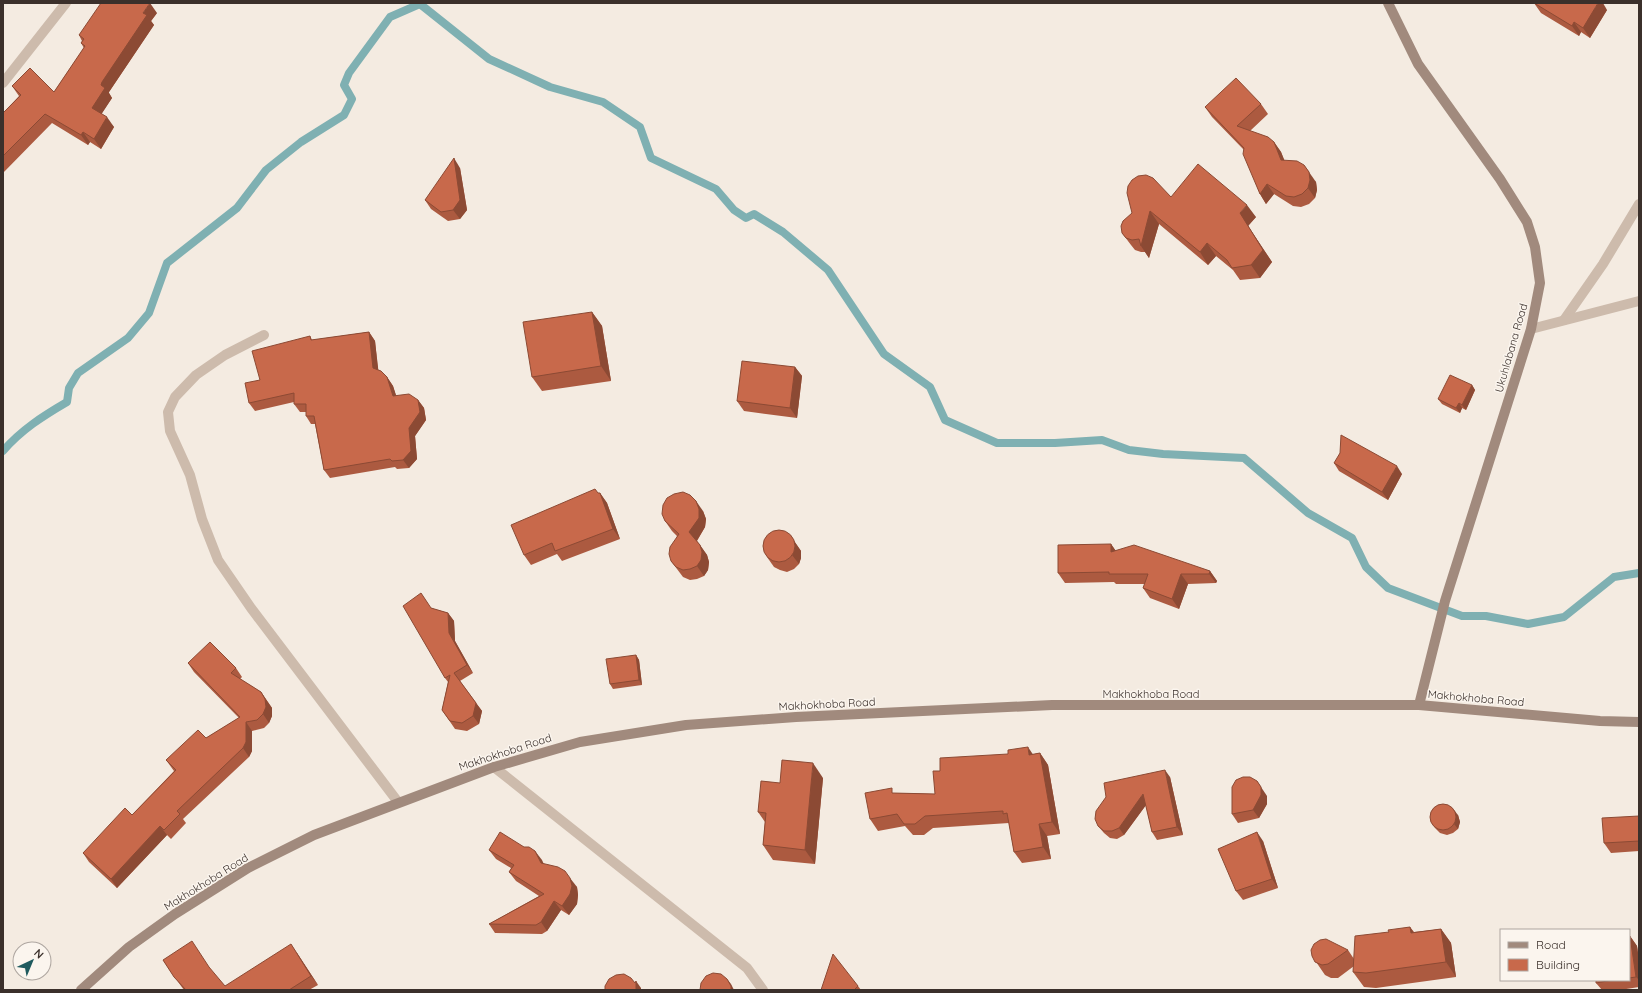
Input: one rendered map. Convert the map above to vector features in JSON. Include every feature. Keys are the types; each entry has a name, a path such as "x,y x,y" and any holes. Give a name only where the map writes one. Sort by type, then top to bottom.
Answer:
{"street":[{"path":"3,83 66,3"},
{"name":"Ukuhlabana Road","path":"1388,3 1418,64 1500,179 1527,222 1535,247 1540,283 1531,329 1452,578 1419,705"},
{"path":"1564,320 1603,264 1639,204"},
{"path":"1531,329 1639,301"},
{"path":"264,335 225,355 196,375 175,397 168,412 170,430 190,475 202,519 218,560 251,608 398,802"},
{"name":"Makhokhoba Road","path":"81,990 141,939 175,914 248,868 314,835 494,767 580,742 686,725 796,717 1052,705 1419,705 1600,721 1639,722"},
{"path":"494,767 741,964 763,990"}],"building":[{"path":"101,3 150,3 143,13 147,15 102,82 101,85 105,88 92,108 107,117 94,139 83,132 81,135 45,114 3,156 3,113 21,95 12,86 30,68 54,92 85,46 81,43 84,39 79,35"},
{"path":"1534,3 1598,3 1583,28 1574,22 1572,26"},
{"path":"1236,78 1261,104 1237,126 1268,137 1274,142 1281,160 1297,161 1304,165 1309,172 1310,180 1308,188 1302,194 1294,197 1286,196 1267,184 1260,194 1243,154 1244,148 1205,107"},
{"path":"454,158 460,200 453,210 441,212 425,200"},
{"path":"1198,164 1247,205 1240,213 1263,250 1251,265 1232,268 1227,260 1207,243 1200,252 1150,211 1141,246 1139,239 1132,240 1126,238 1122,233 1121,226 1123,221 1132,213 1127,193 1128,186 1132,180 1138,176 1146,175 1153,178 1171,197"},
{"path":"592,312 601,366 532,377 523,322"},
{"path":"369,332 373,368 381,371 387,377 393,396 409,394 418,400 420,412 409,428 411,451 403,460 392,461 390,459 324,470 314,416 306,416 306,404 294,404 294,393 249,403 245,383 260,380 252,351 310,336 311,340"},
{"path":"742,361 795,367 790,408 737,401"},
{"path":"1450,375 1472,385 1462,405 1459,403 1456,408 1438,399"},
{"path":"1341,435 1397,466 1382,492 1334,463 1340,453"},
{"path":"595,489 598,493 600,493 613,529 555,551 552,543 524,555 511,525"},
{"path":"683,492 690,495 696,501 699,509 699,518 689,532 700,545 702,552 701,560 697,566 683,570 676,567 671,561 669,554 670,547 679,534 665,521 662,514 663,505 667,498 674,494"},
{"path":"779,530 788,533 792,537 795,546 792,555 788,559 779,562 770,559 766,555 763,546 766,537 770,533"},
{"path":"1111,544 1111,552 1134,545 1210,571 1209,574 1181,574 1172,599 1143,588 1148,574 1109,574 1109,572 1058,573 1058,545"},
{"path":"421,593 431,608 448,613 449,633 467,665 454,673 476,703 473,716 462,723 450,721 442,710 450,675 445,678 403,606"},
{"path":"210,642 236,668 231,673 261,692 265,699 266,707 263,714 257,720 246,722 246,742 243,748 177,811 180,814 164,830 160,826 111,879 83,853 125,808 132,815 176,770 166,760 198,730 206,738 240,717 188,663"},
{"path":"636,655 639,680 610,684 606,659"},
{"path":"1028,747 1029,755 1040,753 1052,822 1039,824 1043,847 1014,852 1007,813 1003,814 1003,811 925,816 915,824 904,824 897,814 870,819 865,793 892,788 892,793 935,794 933,771 940,771 940,758 1008,754 1008,750"},
{"path":"782,760 813,763 805,850 763,845 766,813 758,812 761,781 780,783"},
{"path":"1165,770 1177,827 1152,832 1143,794 1119,828 1112,831 1104,831 1098,826 1095,819 1096,811 1106,797 1104,783"},
{"path":"1243,777 1250,777 1257,781 1261,787 1261,795 1253,810 1232,814 1232,787 1236,780"},
{"path":"1443,804 1452,808 1456,817 1452,826 1443,830 1434,826 1430,817 1434,808"},
{"path":"1639,816 1639,841 1604,843 1602,818"},
{"path":"500,832 524,847 529,847 535,851 541,863 558,867 565,871 570,878 572,886 570,894 562,906 554,901 541,922 536,925 489,924 544,894 509,872 514,865 489,850"},
{"path":"1257,832 1272,879 1236,891 1218,849"},
{"path":"1410,927 1411,933 1441,929 1446,962 1366,973 1353,972 1355,936 1389,932 1388,930"},
{"path":"1630,936 1636,977 1630,978"},
{"path":"1326,939 1348,950 1328,964 1322,965 1315,962 1311,950 1314,944 1320,940"},
{"path":"192,941 209,967 225,986 291,944 311,976 289,990 186,990 174,977 163,960"},
{"path":"833,954 858,986 854,990 821,990"},
{"path":"713,973 721,974 727,979 731,986 731,990 700,990 701,983 706,976"},
{"path":"624,974 631,978 635,983 636,981 636,990 605,990 605,986 609,979 616,975"},
{"path":"1596,981 1607,981 1596,983"}],"waterway":[{"path":"3,451 17,436 67,402 69,388 78,373 128,338 149,313 167,263 237,208 266,170 301,142 344,115 352,99 344,85 349,73 390,17 422,3"},
{"path":"420,4 489,59 550,87 603,102 640,127 651,158 716,189 734,210 746,218 754,214 783,232 828,270 884,354 930,387 945,420 997,443 1055,443 1102,440 1129,450 1163,454 1244,458 1308,513 1352,538 1366,567 1388,588 1462,616 1486,616 1528,624 1564,617 1614,577 1639,573"}]}
